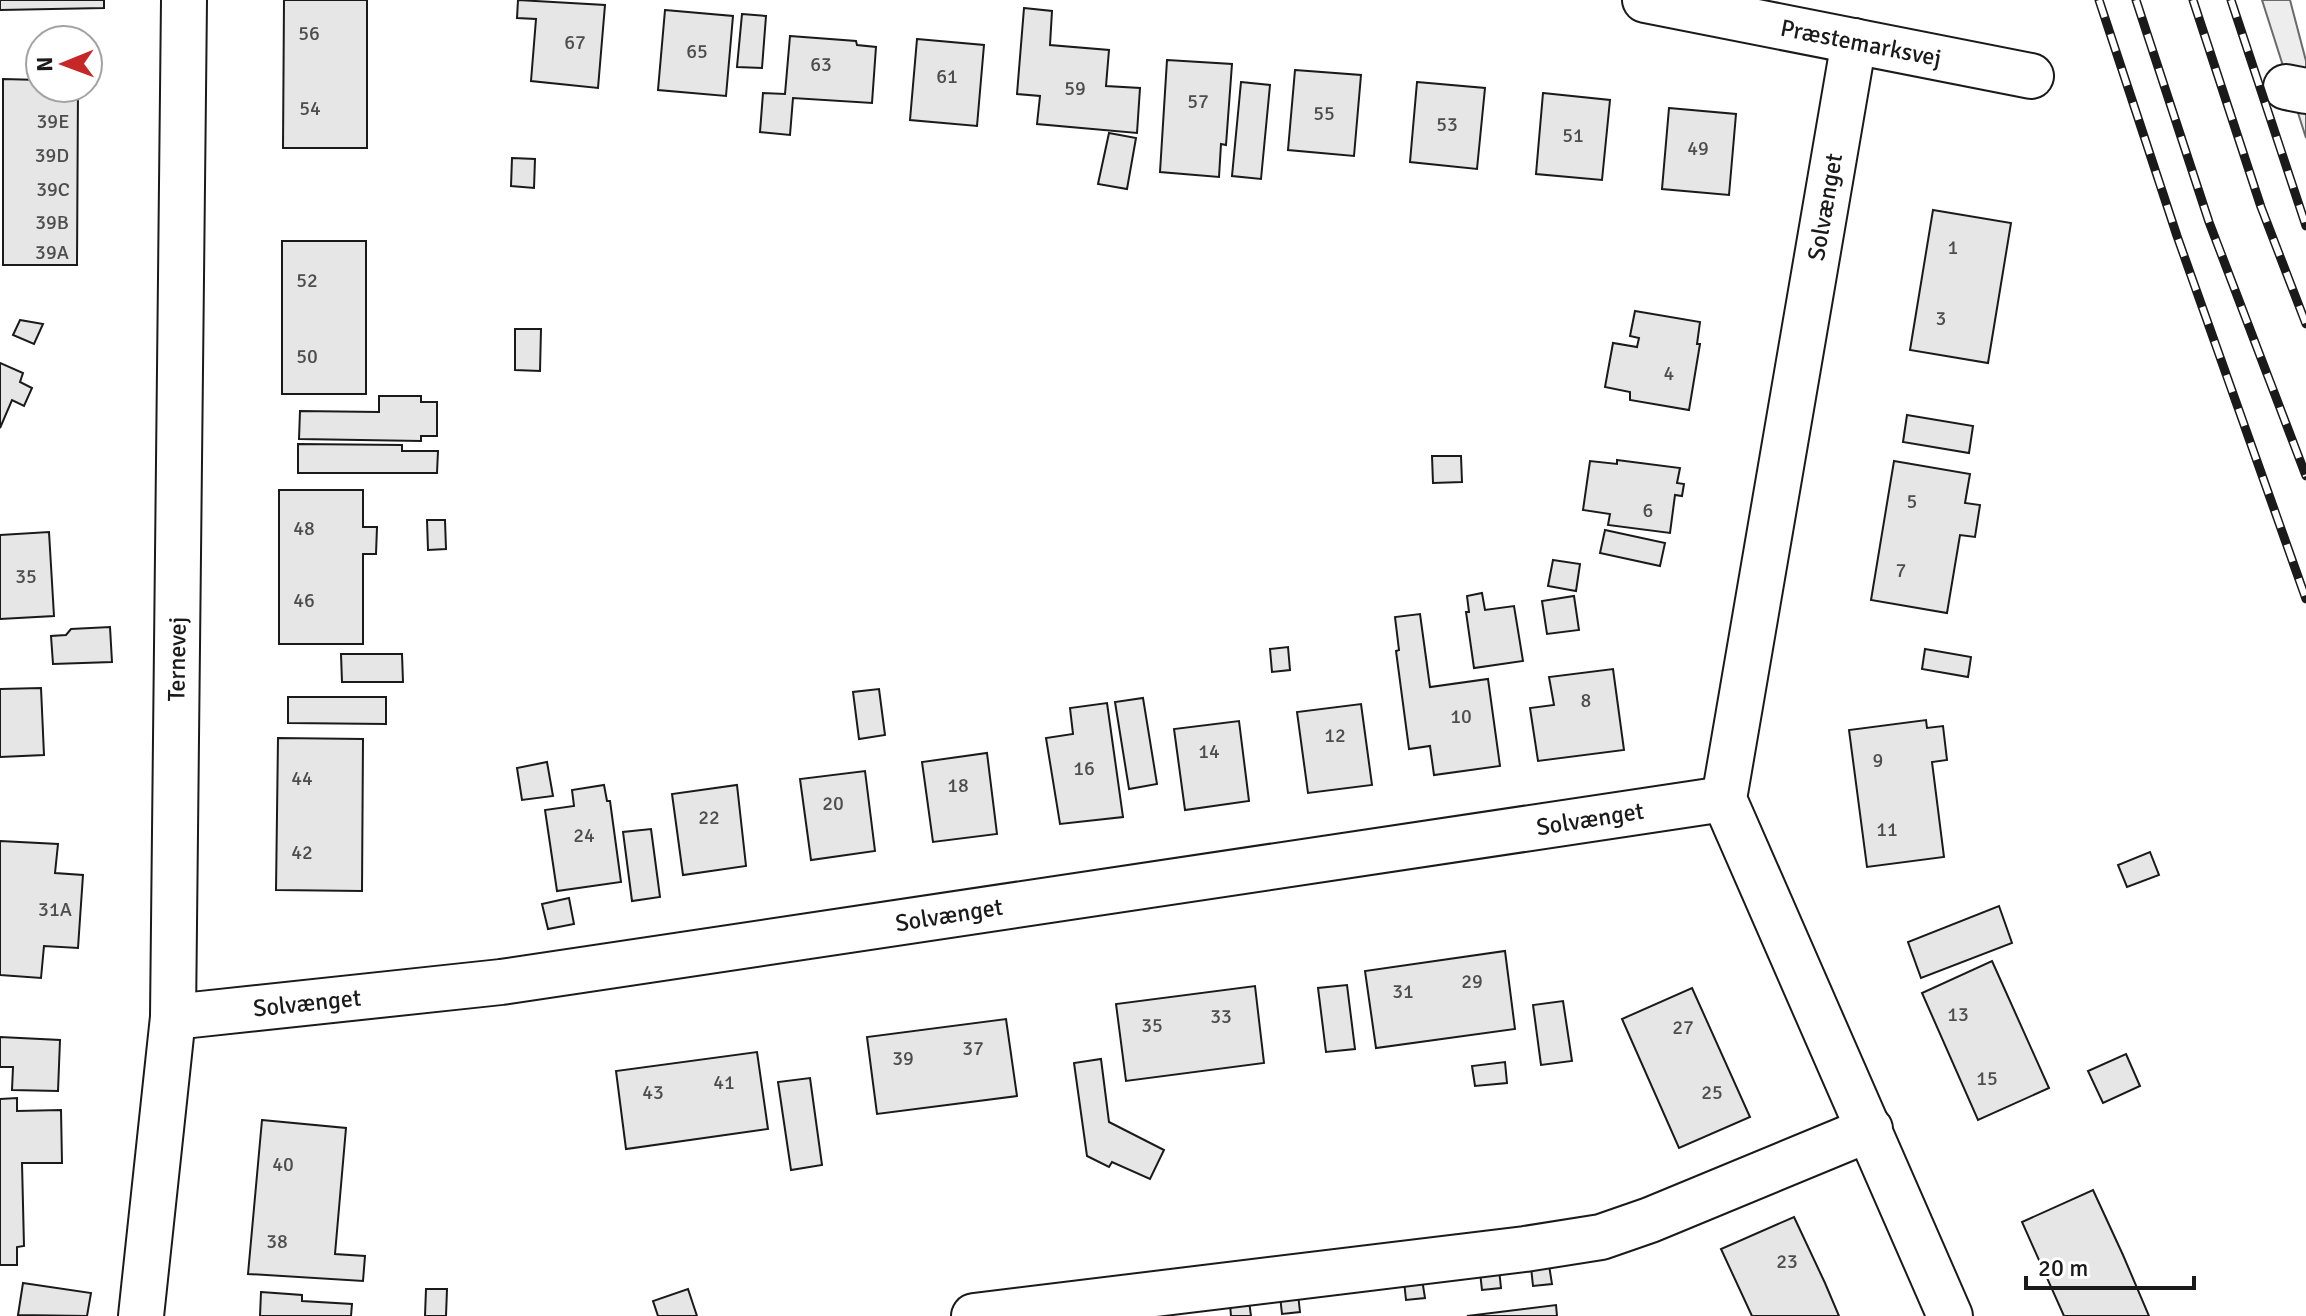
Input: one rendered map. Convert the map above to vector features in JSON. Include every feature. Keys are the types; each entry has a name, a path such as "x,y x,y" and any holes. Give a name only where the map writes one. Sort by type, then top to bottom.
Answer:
{"street":[{"name":"Ternevej","path":"141,1316 173,1017 184,0"},
{"name":"Præstemarksvej","path":"1645,0 2031,76"},
{"name":"Solvænget","path":"173,1017 501,982 1724,799 1854,41"},
{"path":"1724,799 1950,1316"},
{"path":"974,1316 1525,1249 1601,1237 1650,1220 1870,1129"}],"shaded area":[{"path":"2262,0 2290,0 2306,61 2306,138"}],"building":[{"path":"0,0 104,0 104,8 0,10"},
{"path":"284,0 367,0 367,148 283,148"},
{"path":"518,0 605,5 598,88 531,81 536,19 517,18"},
{"path":"1024,8 1052,11 1050,45 1109,50 1106,86 1140,88 1137,133 1037,124 1040,96 1017,94"},
{"path":"665,10 733,16 726,96 658,90"},
{"path":"742,14 766,16 762,68 737,67"},
{"path":"790,36 856,41 857,45 876,47 872,103 793,98 790,135 760,132 763,93 785,94"},
{"path":"917,39 984,45 977,126 910,120"},
{"path":"1167,60 1232,64 1226,145 1221,144 1219,177 1160,172"},
{"path":"1295,70 1361,75 1354,156 1288,150"},
{"path":"3,79 24,80 24,104 78,104 77,265 3,265"},
{"path":"1241,82 1270,85 1261,179 1232,176"},
{"path":"1417,82 1485,88 1477,169 1410,162"},
{"path":"1543,93 1610,100 1602,180 1536,174"},
{"path":"1669,108 1736,114 1729,195 1662,189"},
{"path":"1109,133 1136,138 1127,189 1098,184"},
{"path":"512,158 535,159 534,188 511,186"},
{"path":"1933,210 2011,223 1988,363 1910,350"},
{"path":"282,241 366,241 366,394 282,394"},
{"path":"1635,311 1700,322 1697,344 1700,344 1689,410 1630,400 1630,392 1605,387 1613,343 1637,347 1639,338 1630,336"},
{"path":"20,320 43,324 34,344 13,335"},
{"path":"515,329 541,329 540,371 515,370"},
{"path":"0,363 23,373 20,382 32,388 24,406 12,400 0,428"},
{"path":"379,396 421,396 421,402 437,402 437,436 421,436 421,441 299,439 300,411 379,412"},
{"path":"1907,415 1973,426 1969,453 1903,442"},
{"path":"298,444 402,445 402,451 438,451 437,473 298,473"},
{"path":"1432,456 1461,456 1462,482 1433,483"},
{"path":"1617,460 1680,468 1677,483 1684,484 1682,496 1675,495 1670,533 1608,525 1610,514 1583,510 1590,461 1617,464"},
{"path":"1894,461 1970,474 1965,503 1980,505 1975,537 1960,535 1947,613 1871,600"},
{"path":"279,490 363,490 363,527 377,527 376,554 363,554 363,644 279,644"},
{"path":"427,520 445,520 446,549 428,550"},
{"path":"1605,530 1665,543 1660,566 1600,553"},
{"path":"49,532 54,616 0,619 0,535"},
{"path":"1553,560 1580,564 1576,591 1548,586"},
{"path":"1482,593 1485,610 1514,606 1523,661 1474,668 1466,612 1469,612 1467,596"},
{"path":"1574,596 1579,630 1547,634 1542,601"},
{"path":"1420,614 1430,687 1488,679 1500,766 1434,775 1430,746 1409,749 1396,651 1399,650 1395,617"},
{"path":"110,627 112,662 53,664 51,636 66,635 71,629"},
{"path":"1288,647 1290,670 1272,672 1270,649"},
{"path":"1925,649 1971,657 1968,677 1922,669"},
{"path":"341,654 402,654 403,682 342,682"},
{"path":"1613,669 1624,750 1538,761 1530,708 1554,705 1549,677"},
{"path":"41,688 44,755 0,757 0,689"},
{"path":"879,689 885,735 859,739 853,692"},
{"path":"288,697 386,697 386,724 288,723"},
{"path":"1143,698 1157,784 1129,789 1115,702"},
{"path":"1107,703 1123,817 1060,824 1046,738 1073,734 1070,708"},
{"path":"1361,704 1372,785 1308,793 1297,712"},
{"path":"1926,720 1927,728 1943,726 1947,760 1932,762 1944,857 1867,867 1849,730"},
{"path":"1239,721 1249,801 1185,810 1174,729"},
{"path":"278,738 363,739 362,891 276,890"},
{"path":"987,753 997,834 933,842 922,762"},
{"path":"547,762 553,796 522,800 517,768"},
{"path":"865,771 875,851 811,860 800,779"},
{"path":"604,785 607,801 610,801 621,882 557,891 545,810 574,806 572,790"},
{"path":"737,785 746,866 683,875 672,794"},
{"path":"651,829 660,897 632,901 623,832"},
{"path":"0,841 58,844 55,873 83,875 78,948 44,946 41,978 0,975"},
{"path":"2150,852 2159,875 2127,887 2118,865"},
{"path":"569,898 574,924 548,929 542,904"},
{"path":"1999,906 2012,943 1921,978 1908,942"},
{"path":"1505,951 1515,1029 1376,1048 1365,971"},
{"path":"1992,961 2049,1088 1978,1120 1922,993"},
{"path":"1347,985 1355,1049 1326,1052 1318,988"},
{"path":"1255,986 1264,1063 1126,1081 1116,1004"},
{"path":"1692,988 1750,1117 1679,1148 1622,1019"},
{"path":"1563,1001 1572,1061 1541,1065 1533,1005"},
{"path":"1006,1019 1017,1096 877,1114 867,1037"},
{"path":"0,1037 60,1040 58,1091 12,1090 13,1067 0,1067"},
{"path":"757,1052 768,1129 626,1149 616,1071"},
{"path":"2126,1054 2140,1086 2103,1103 2088,1071"},
{"path":"1101,1059 1109,1122 1164,1150 1150,1179 1112,1162 1109,1167 1087,1156 1074,1063"},
{"path":"1505,1062 1507,1083 1475,1086 1472,1066"},
{"path":"810,1078 822,1165 791,1170 778,1082"},
{"path":"17,1098 17,1111 61,1110 62,1163 22,1163 24,1246 17,1247 17,1265 0,1265 0,1099"},
{"path":"262,1120 346,1128 335,1254 365,1256 363,1281 248,1274"},
{"path":"2093,1190 2149,1316 2064,1316 2022,1222"},
{"path":"1794,1217 1839,1316 1752,1316 1721,1249"},
{"path":"1549,1265 1552,1284 1533,1286 1531,1267"},
{"path":"1499,1269 1501,1288 1482,1290 1480,1272"},
{"path":"1422,1279 1425,1298 1406,1300 1404,1281"},
{"path":"23,1283 91,1293 87,1316 18,1315"},
{"path":"426,1289 447,1289 446,1316 425,1316"},
{"path":"688,1289 697,1316 658,1316 653,1301"},
{"path":"261,1292 302,1295 302,1301 352,1304 351,1316 260,1316"},
{"path":"1298,1294 1300,1312 1282,1314 1280,1296"},
{"path":"1249,1301 1251,1316 1231,1316 1230,1304"},
{"path":"1556,1305 1557,1316 1467,1316"}],"railway":[{"path":"2099,0 2177,236 2306,599"},
{"path":"2136,0 2209,222 2306,476"},
{"path":"2193,0 2261,207 2306,324"},
{"path":"2231,0 2306,226"}]}
